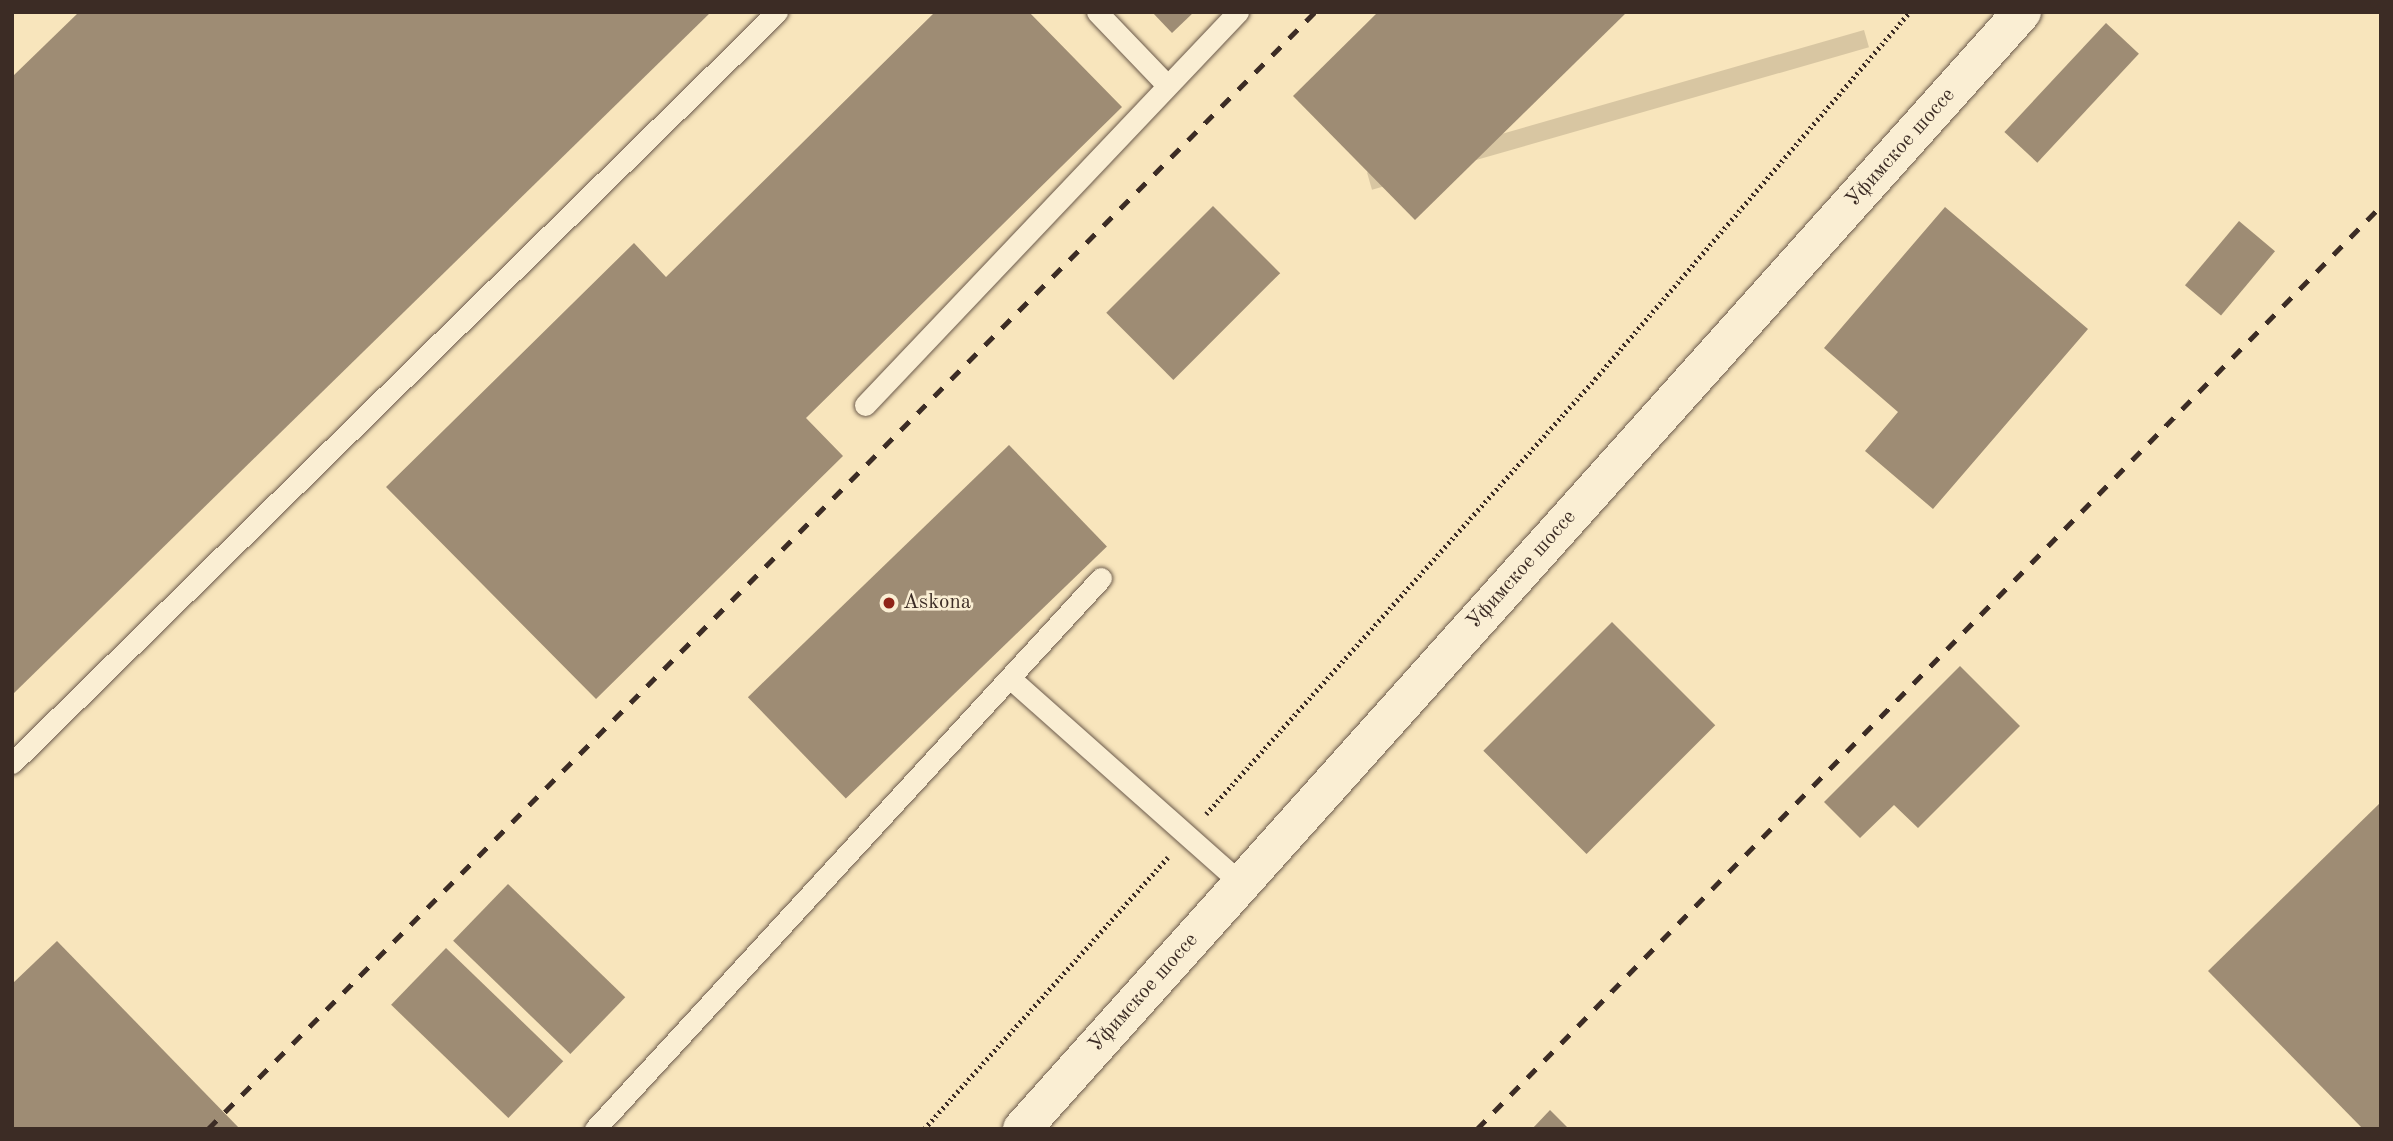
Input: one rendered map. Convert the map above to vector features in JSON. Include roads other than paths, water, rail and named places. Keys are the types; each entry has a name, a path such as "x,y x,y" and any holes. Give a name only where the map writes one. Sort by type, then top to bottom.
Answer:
{"main road":[{"name":"Уфимское шоссе","path":"1022,1129 2022,12"}],"lane":[{"path":"12,763 777,12"},
{"path":"1097,12 1166,83"},
{"path":"865,405 1166,83 1238,12"},
{"path":"595,1129 1101,578"},
{"path":"1010,678 1242,884"}],"railway":[{"path":"208,1129 1315,12"},
{"path":"1477,1129 2381,206"}],"place":[{"name":"Askona","path":"889,603"}]}
